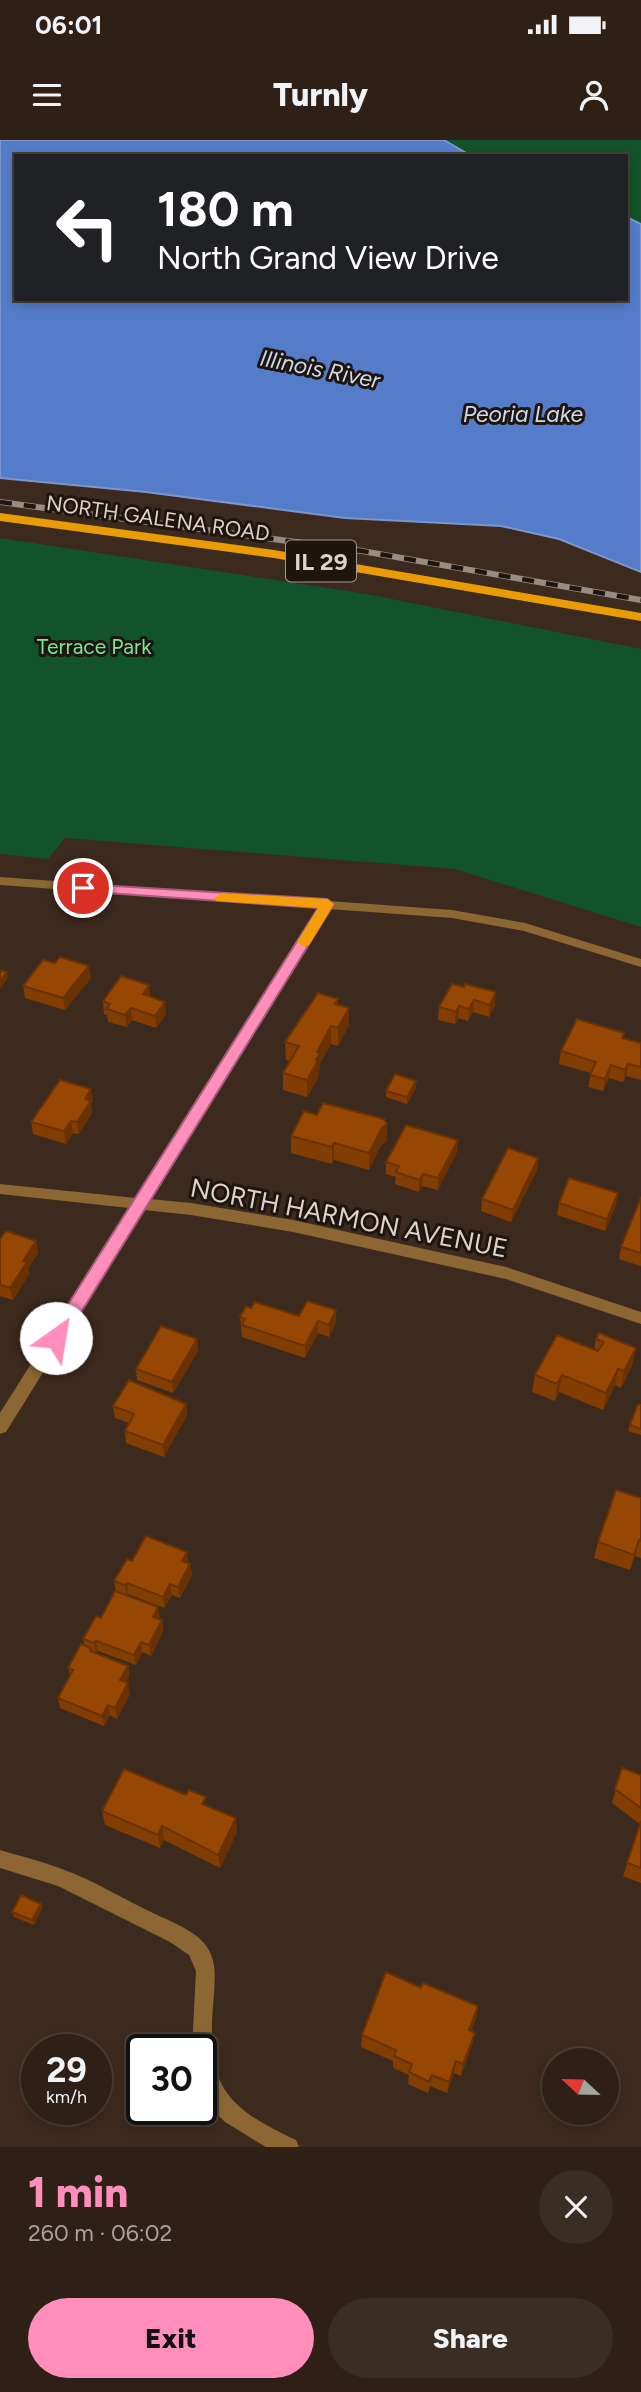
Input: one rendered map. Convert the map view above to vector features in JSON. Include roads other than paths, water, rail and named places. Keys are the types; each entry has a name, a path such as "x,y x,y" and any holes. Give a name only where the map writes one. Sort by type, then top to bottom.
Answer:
{"main road":[{"name":"NORTH GALENA ROAD","path":"0,517 274,554 641,617"}],"street":[{"path":"0,881 327,904 491,920 547,933 641,963"},
{"path":"0,1427 327,904"},
{"name":"NORTH HARMON AVENUE","path":"0,1189 140,1204 293,1226 521,1277 641,1318"},
{"path":"0,1859 67,1881 161,1927 196,1948 204,1961 206,1971 202,2032 204,2062 212,2090 229,2114 257,2132 289,2147"}],"water":[{"name":"Peoria Lake","path":"0,140 444,140 468,154 14,154 14,301 628,301 628,218 641,224 641,572 559,539 501,526 345,518 146,492 0,478"}],"railway":[{"path":"0,502 362,551 641,600"}],"water label":[{"name":"Illinois River","path":"320,369"}],"park label":[{"name":"Terrace Park","path":"94,646"}]}
